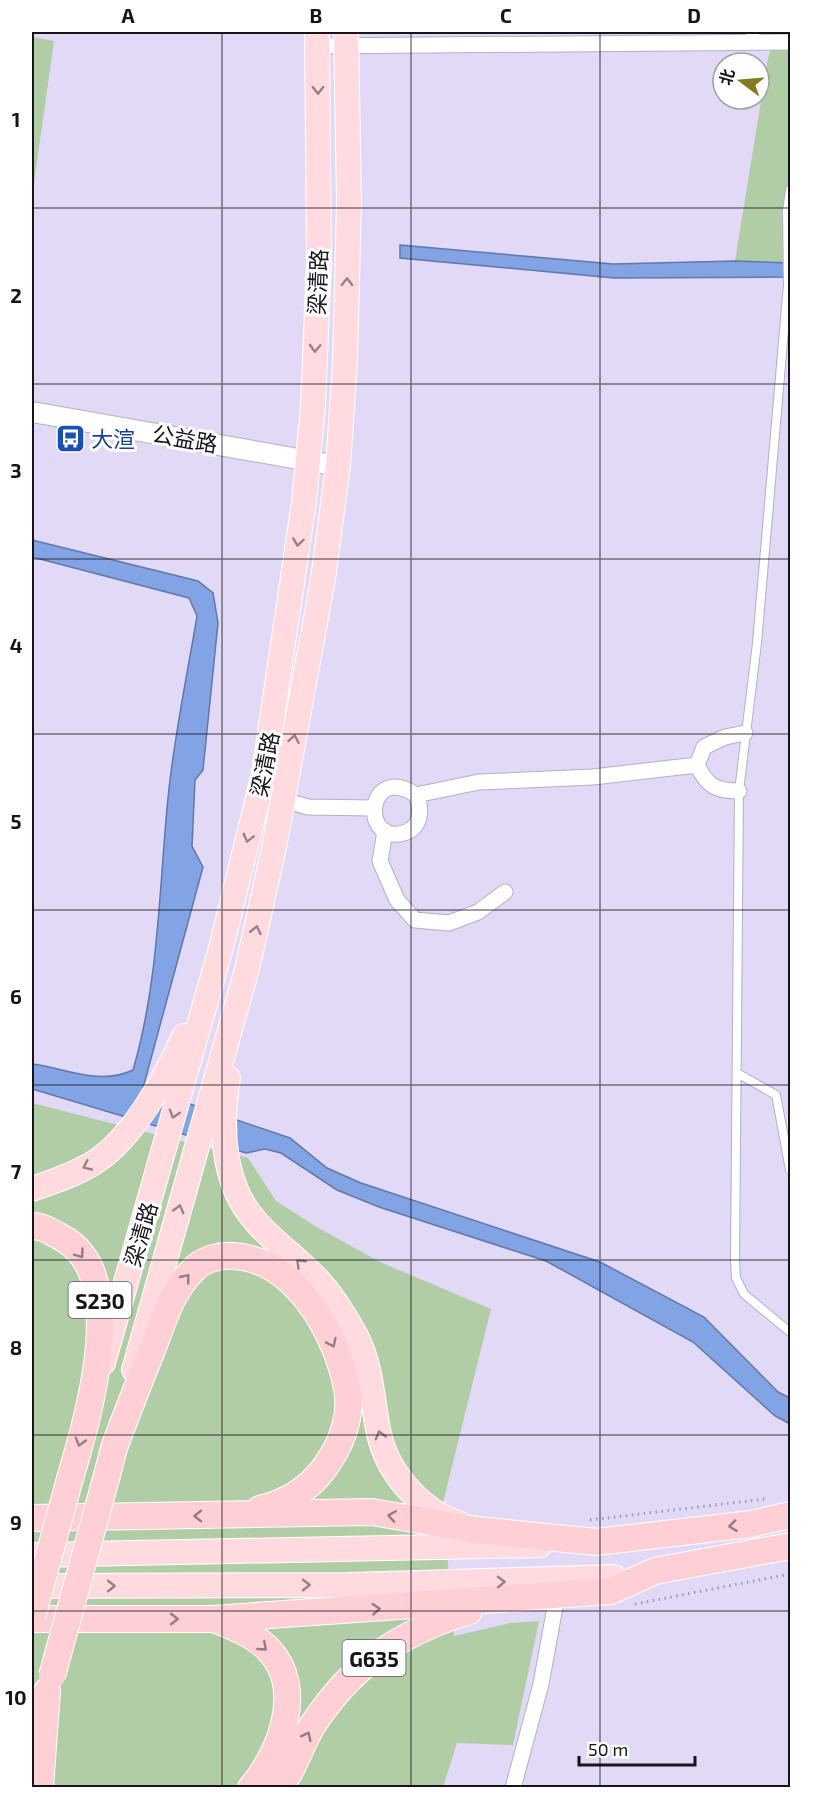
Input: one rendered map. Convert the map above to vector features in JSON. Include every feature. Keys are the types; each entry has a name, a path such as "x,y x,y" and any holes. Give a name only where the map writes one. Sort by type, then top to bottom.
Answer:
{"highway":[{"name":"S230","path":"32,1226 40,1226 74,1245 94,1273 102,1309 90,1409"},
{"path":"114,1448 175,1291 194,1268 220,1255 248,1257 273,1267 309,1301 334,1346 348,1391 344,1437 320,1477 281,1504 227,1516"},
{"name":"梁清路","path":"32,1618 90,1409"},
{"name":"梁清路","path":"50,1684 114,1448"},
{"path":"32,1518 372,1512 477,1530 596,1542 751,1524 790,1515"},
{"path":"32,1618 213,1619 524,1599 611,1591 655,1571 790,1546"},
{"name":"G635","path":"279,1788 313,1726 355,1672 410,1633 468,1611 524,1599"},
{"path":"213,1619 243,1631 269,1650 287,1681 288,1716 265,1771 251,1788"},
{"path":"32,1751 50,1684"},
{"path":"40,1788 50,1684"}],"main road":[{"name":"梁清路","path":"114,1448 194,1153 242,987 284,799 323,579 338,466 345,362 348,224 346,38"},
{"name":"梁清路","path":"90,1409 164,1148 176,1077 221,948 264,773 308,460 313,406 319,261 317,39"},
{"path":"242,987 223,1106 225,1154 236,1191 258,1224 325,1287 357,1338 372,1388 379,1435 394,1472 418,1499 444,1519 477,1530"},
{"path":"32,1189 96,1162 131,1128 176,1077"},
{"path":"32,1555 474,1548 596,1542"},
{"path":"32,1586 337,1585 586,1580 655,1571"}],"street":[{"path":"317,39 790,42"},
{"name":"公益路","path":"32,412 338,466"},
{"path":"739,791 720,791 705,782 697,765 704,747 725,737 745,733"},
{"path":"417,795 479,782 593,777 697,765"},
{"path":"390,787 405,787 417,795 422,807 419,820 411,830 398,834 385,831 376,821 373,808 379,795 390,787"},
{"path":"259,794 308,807 373,808"},
{"path":"385,831 380,861 397,900 415,920 449,923 478,912 506,892"},
{"path":"513,1788 541,1684 557,1596"}],"lane":[{"path":"749,32 756,32"},
{"path":"790,190 788,284 757,643 739,791 736,1278 744,1294 790,1332"},
{"path":"737,1073 776,1095 790,1170"}],"green space":[{"path":"777,32 790,32 790,263 735,261 759,111 771,111 770,51"},
{"path":"32,37 54,41 32,197"},
{"path":"32,1103 248,1158 276,1201 315,1226 380,1262 491,1309 443,1503 454,1636 511,1623 539,1621 513,1745 457,1743 443,1787 32,1788"}],"water":[{"path":"400,245 613,264 735,261 790,263 790,277 614,278 400,258"},
{"path":"32,540 198,581 213,593 218,623 203,770 195,780 192,846 203,867 143,1088 290,1138 327,1168 361,1183 600,1262 704,1317 778,1392 790,1398 790,1424 775,1416 693,1342 546,1261 379,1207 337,1190 281,1153 265,1149 246,1153 32,1089 32,1064 95,1076 108,1076 133,1070 142,1036 153,969 171,775 197,616 189,598 32,557"}],"place":[{"name":"大渲","path":"70,438"}]}
